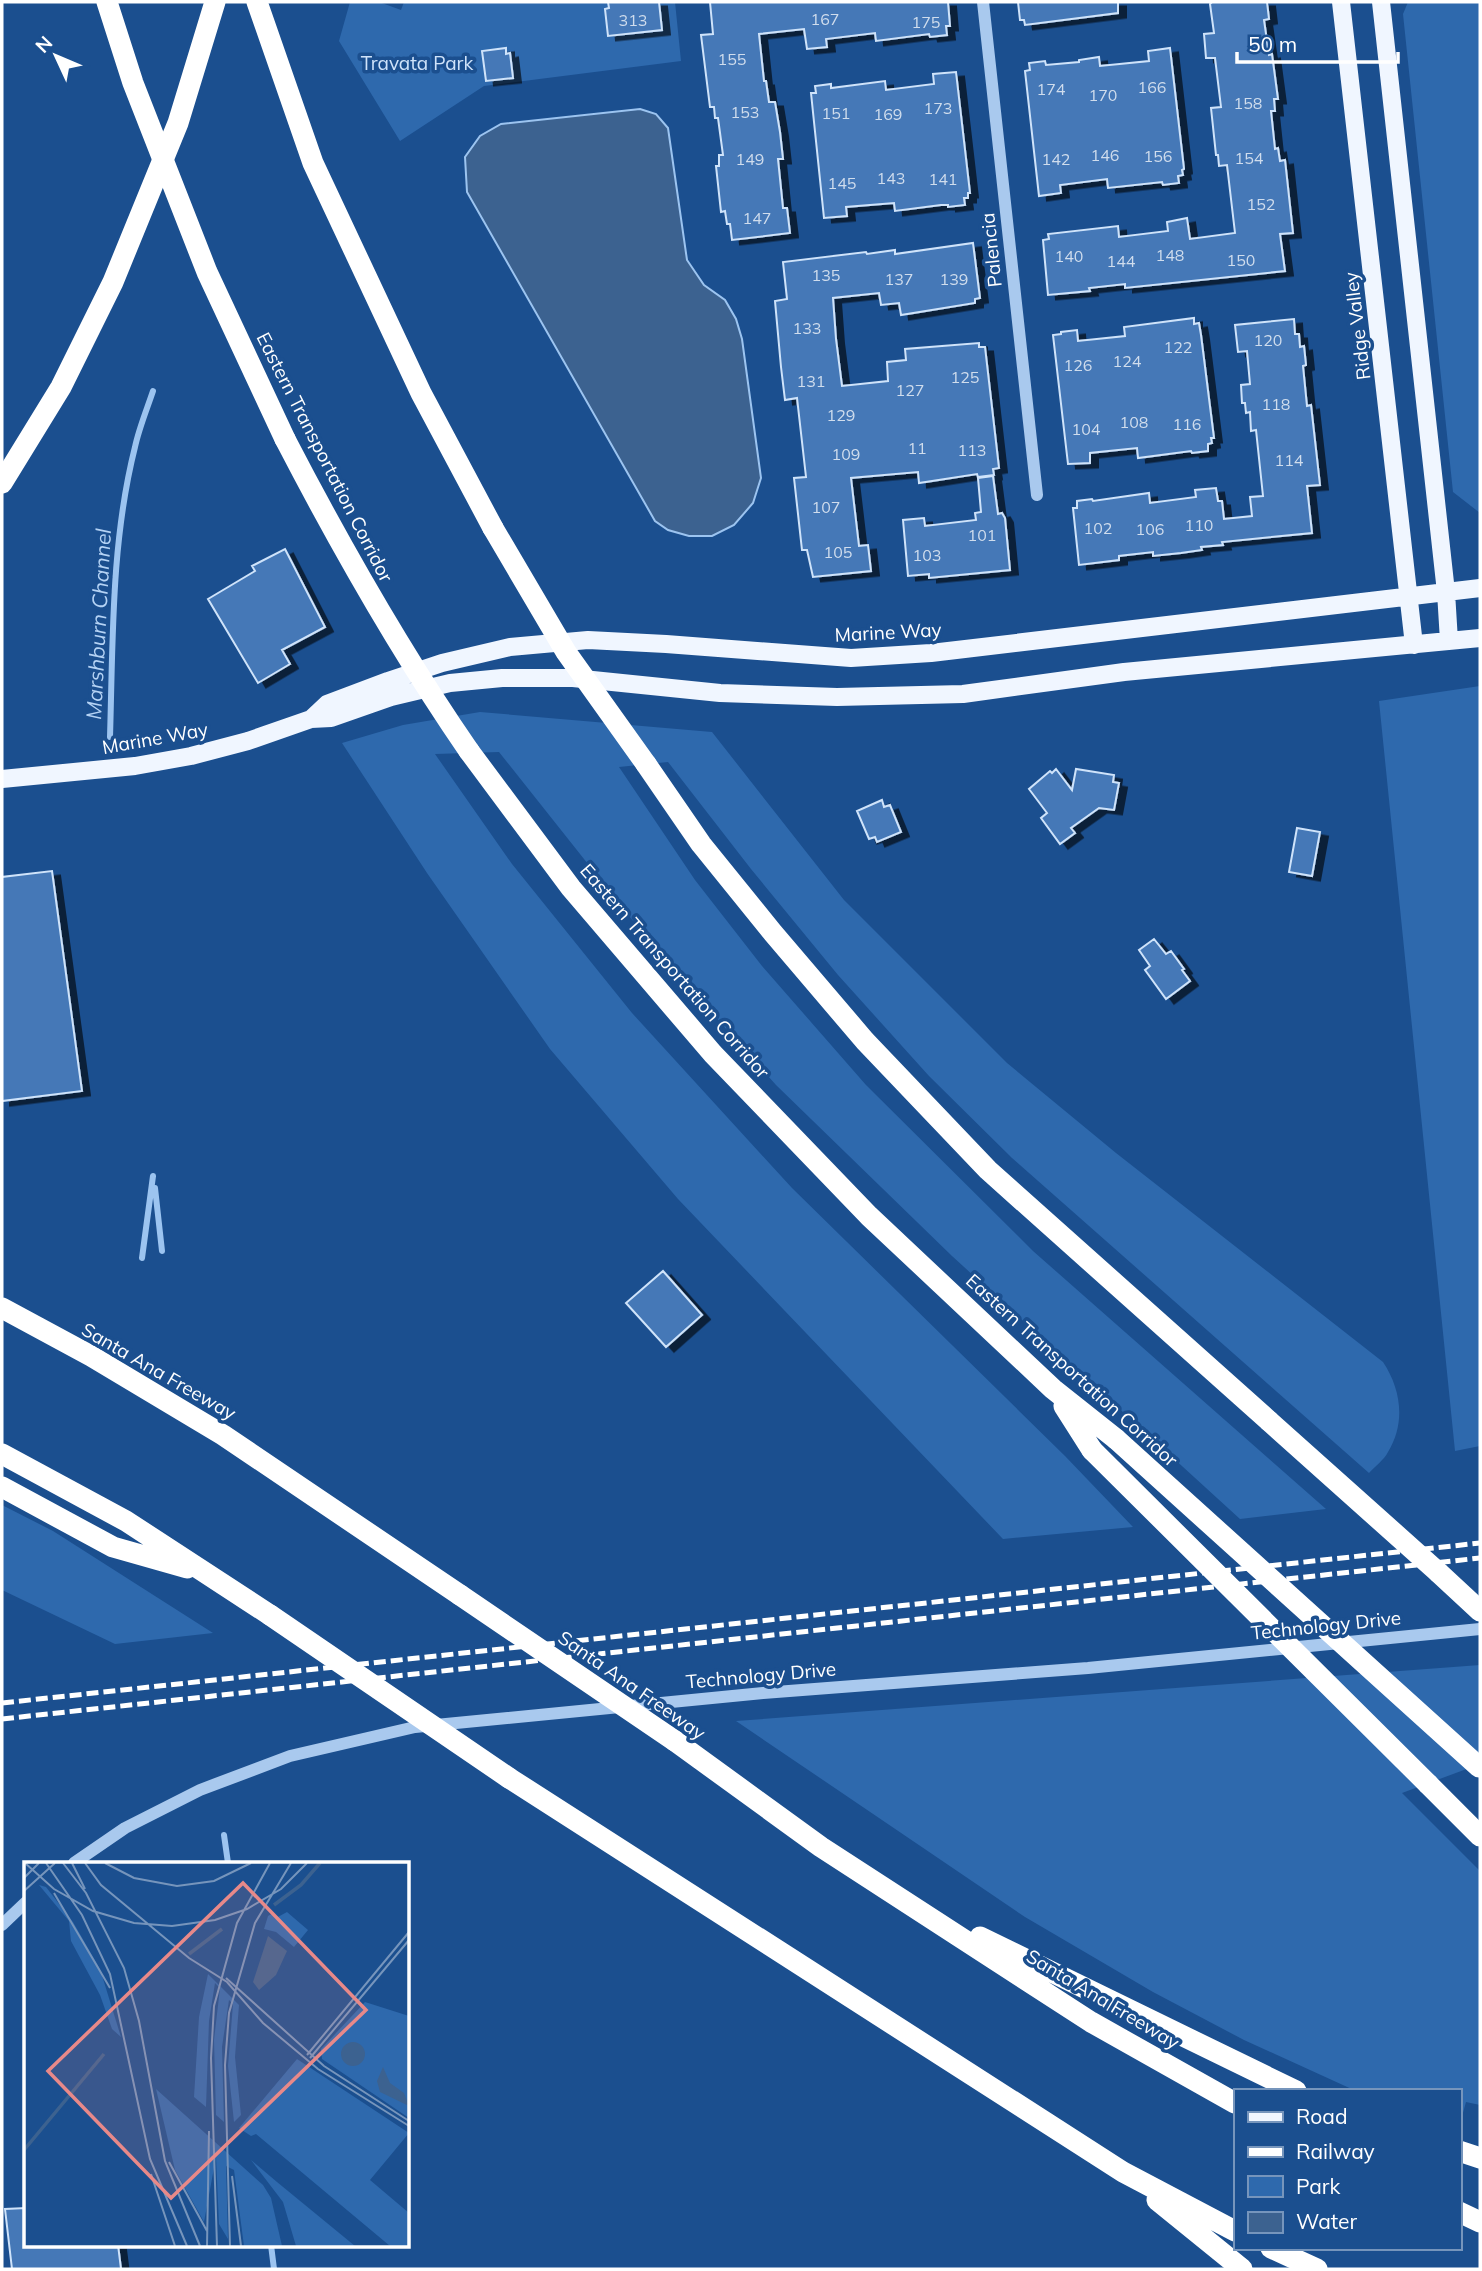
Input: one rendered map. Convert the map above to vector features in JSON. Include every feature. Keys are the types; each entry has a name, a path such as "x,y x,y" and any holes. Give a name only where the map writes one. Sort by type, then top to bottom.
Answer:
{"highway":[{"name":"Eastern Transportation Corridor","path":"107,2 133,83 207,272 285,439 359,576 429,693 571,888 713,1054 869,1216 1053,1389 1116,1439 1479,1767"},
{"path":"2,483 61,387 113,282 178,123 215,2"},
{"path":"257,2 313,163 421,393 493,528 566,652 701,844 874,1051 988,1170 1480,1611"},
{"name":"Santa Ana Freeway","path":"2,1308 91,1356 223,1435 675,1741 821,1847 1091,2022 1234,2102"},
{"path":"1053,1389 1092,1450 1480,1836"},
{"path":"2,1454 126,1521 270,1615 509,1778 1123,2172 1234,2230"},
{"path":"2,1487 113,1547 205,1573"},
{"path":"1439,1573 1480,1604"},
{"path":"894,1894 1292,2089"},
{"path":"1461,2152 1480,2158"},
{"path":"1123,2172 1242,2269"},
{"path":"1461,2213 1480,2222"},
{"path":"1275,2250 1317,2269"}],"main road":[{"name":"Ridge Valley","path":"1341,2 1414,645"},
{"path":"1381,2 1446,592 1449,641"},
{"name":"Marine Way","path":"311,719 327,704 375,686 442,663 510,647 588,640 851,659 931,653 1480,588"},
{"name":"Marine Way","path":"2,779 135,766 191,756 248,741 311,719 331,718 391,697 450,683 502,678 573,678 720,693 889,697 963,694 1124,672 1480,638"}],"street":[{"name":"Palencia","path":"984,2 1037,495"},
{"name":"Technology Drive","path":"75,1862 125,1828 200,1790 290,1756 415,1727 764,1693 1088,1668 1480,1629"},
{"path":"2,1925 24,1904"}],"green space":[{"name":"Travata Park","path":"350,2 379,2 401,10 404,2 675,2 681,61 484,86 400,141 339,41"},
{"path":"1408,2 1480,2 1480,513 1453,492 1403,14"},
{"path":"1480,686 1480,1446 1455,1451 1379,701"},
{"path":"480,712 712,732 844,900 1007,1063 1116,1153 1383,1362 1394,1383 1399,1406 1394,1441 1384,1458 1369,1473 1012,1158 929,1076 838,975 668,762 619,767 695,880 762,966 866,1085 1033,1251 1326,1509 1240,1519 952,1256 776,1085 657,951 499,752 435,754 512,864 632,1013 792,1188 1065,1456 1133,1527 1003,1539 678,1199 550,1049 427,873 342,743 403,725"},
{"path":"2,1505 53,1531 213,1633 115,1644 2,1590"},
{"path":"1480,1665 1480,1764 1402,1793 1480,1871 1480,2105 1466,2102 1461,2120 1461,2089 1352,2089 1244,2040 1153,1992 1025,1917 736,1721"}],"water":[{"path":"640,109 656,114 668,128 687,260 704,285 725,300 736,319 742,339 761,478 753,503 734,525 712,536 689,536 668,530 655,521 467,192 465,157 480,136 501,124"}],"building":[{"path":"608,2 659,2 662,30 608,36 605,9 609,8"},
{"path":"710,2 948,2 950,26 946,26 947,35 930,37 929,34 876,41 875,33 826,39 827,47 807,49 804,29 759,34 764,81 769,102 775,102 780,132 783,159 778,159 783,208 787,208 790,233 732,240 725,211 721,212 716,166 719,166 719,155 723,155 718,118 715,118 714,107 710,107 701,35 713,34"},
{"path":"1018,2 1118,2 1118,13 1025,25 1024,20 1020,20"},
{"path":"1267,2 1269,19 1264,20 1278,99 1274,99 1275,111 1271,111 1275,149 1278,148 1280,161 1285,160 1293,233 1280,234 1285,271 1125,288 1125,284 1048,295 1043,240 1049,239 1048,234 1118,226 1119,237 1168,231 1167,222 1187,218 1190,239 1235,233 1227,165 1219,166 1216,155 1211,108 1221,107 1215,58 1206,58 1204,34 1214,33 1210,4"},
{"path":"506,48 506,54 510,53 513,78 486,81 482,51"},
{"path":"1170,48 1184,169 1183,175 1178,176 1179,183 1163,185 1162,182 1108,188 1107,179 1060,185 1061,193 1039,196 1025,71 1030,70 1029,63 1045,61 1046,65 1099,57 1100,66 1149,61 1148,51"},
{"path":"956,72 970,193 968,198 964,198 965,205 895,211 894,203 846,207 847,216 824,218 811,93 816,93 815,86 831,84 831,88 885,81 886,90 934,84 933,74"},
{"path":"973,243 980,298 975,299 975,303 901,315 899,303 881,305 879,293 833,298 836,339 842,386 888,381 887,362 906,360 905,349 979,343 979,347 985,347 999,468 993,469 994,475 978,477 977,474 919,483 918,472 851,478 859,546 868,545 871,571 813,577 807,550 802,550 794,478 806,477 797,398 785,400 781,367 775,301 787,299 783,262 866,252 895,250 895,254"},
{"path":"1194,318 1194,324 1199,323 1201,335 1214,438 1211,438 1212,443 1208,444 1208,451 1138,458 1137,448 1090,453 1090,463 1068,464 1053,335 1077,330 1078,341 1125,336 1124,327"},
{"path":"1294,319 1295,334 1299,334 1300,347 1304,346 1307,406 1311,405 1320,485 1307,486 1312,533 1222,542 1223,545 1201,547 1202,550 1181,553 1153,556 1153,552 1119,556 1119,560 1079,565 1073,508 1077,508 1077,501 1149,493 1150,503 1196,497 1195,490 1216,488 1218,501 1222,501 1224,519 1252,516 1250,497 1263,496 1256,430 1251,431 1250,412 1246,413 1245,403 1242,403 1241,385 1250,384 1247,351 1238,352 1235,325"},
{"path":"993,476 998,514 1002,513 1005,518 1010,570 929,578 929,574 908,576 903,520 924,518 925,526 976,520 975,513 981,512 978,478"},
{"path":"285,549 325,627 282,650 290,664 258,683 208,599 255,571 252,566"},
{"path":"1056,769 1072,790 1076,769 1114,775 1113,782 1119,783 1114,810 1099,808 1071,828 1075,833 1060,844 1041,818 1047,813 1029,789"},
{"path":"882,800 884,807 890,805 901,832 877,842 875,837 869,839 857,811"},
{"path":"1297,828 1320,832 1312,876 1289,872"},
{"path":"52,871 82,1091 2,1101 2,877"},
{"path":"1154,939 1166,954 1171,951 1190,981 1166,999 1145,970 1150,966 1139,950"},
{"path":"663,1271 702,1315 666,1347 626,1303"},
{"path":"24,2208 24,2246 118,2246 121,2269 12,2269 5,2209"}],"waterway":[{"name":"Marshburn Channel","path":"110,737 113,628 121,519 137,440 153,391"},
{"path":"142,1258 153,1176"},
{"name":"Marshburn Channel","path":"155,1188 162,1251"},
{"name":"Marshburn Channel","path":"224,1835 228,1862"},
{"name":"Marshburn Channel","path":"271,2246 274,2269"}],"railway":[{"path":"2,1703 1480,1543"},
{"path":"2,1719 1480,1558"}]}
